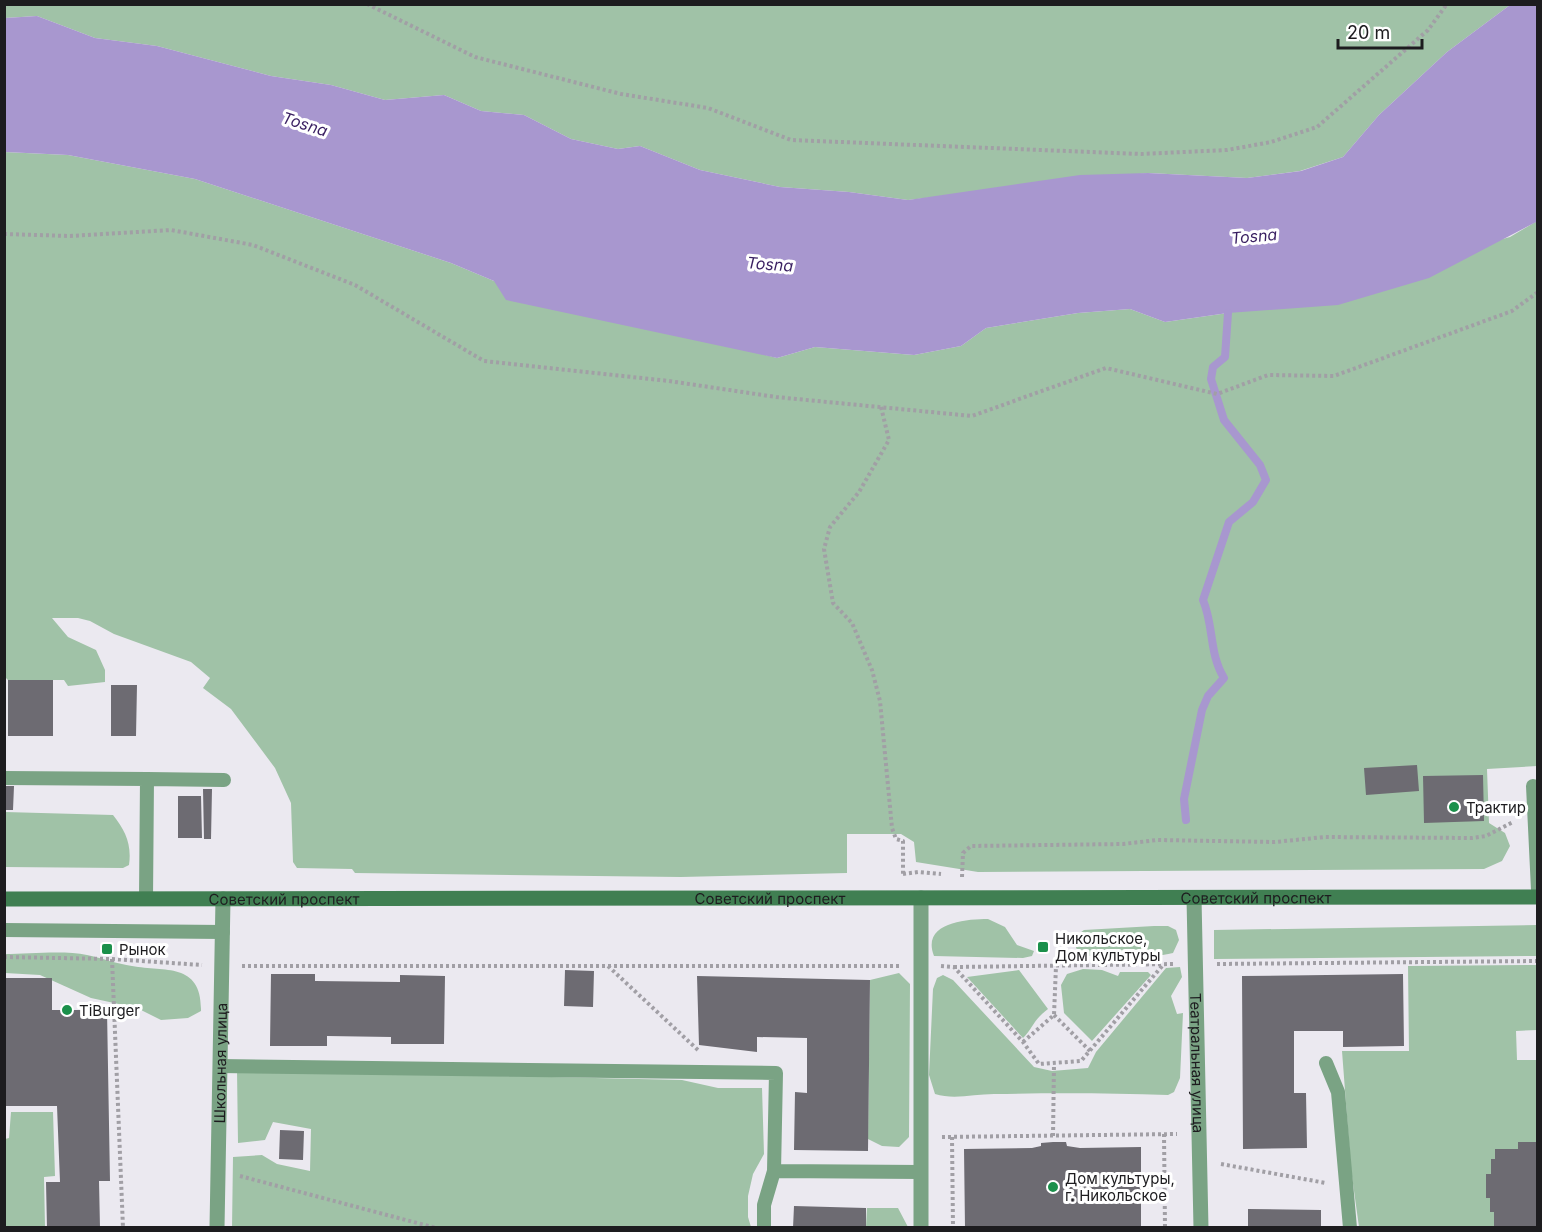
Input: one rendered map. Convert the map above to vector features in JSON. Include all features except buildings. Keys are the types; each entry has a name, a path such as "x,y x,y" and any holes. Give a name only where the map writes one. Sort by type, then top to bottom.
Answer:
{"main road":[{"name":"Советский проспект","path":"4,899 1538,897"}],"street":[{"path":"921,898 921,1227"},
{"name":"Театральная улица","path":"1194,898 1201,1227"},
{"name":"Школьная улица","path":"217,1227 223,899"}],"lane":[{"path":"4,778 224,780"},
{"path":"146,899 147,779"},
{"path":"1533,786 1538,890"},
{"path":"4,930 223,932"},
{"path":"1326,1063 1338,1092 1350,1227"},
{"path":"220,1066 776,1073 774,1171 764,1205 764,1227"},
{"path":"774,1171 921,1172"}],"path":[{"path":"367,4 475,57 621,94 708,108 791,140 1141,154 1227,150 1271,142 1317,127 1428,30 1447,4"},
{"path":"4,234 70,236 171,230 253,244 355,285 484,361 669,381 777,398 972,416 1106,369 1217,394 1268,375 1334,376 1512,311 1538,292"},
{"path":"881,408 889,440 859,492 830,527 824,549 833,603 852,623 872,670 880,701 892,828 896,839 903,841 903,874"},
{"path":"962,876 963,853 971,846 1123,844 1157,840 1275,842 1325,837 1472,838 1486,836 1534,811"},
{"path":"4,957 112,959 222,966 954,967 1538,961"},
{"path":"112,959 123,1227"},
{"path":"954,967 1023,1042 1039,1064 1054,1064 1081,1061 1163,964"},
{"path":"607,966 721,1072"},
{"path":"1023,1042 1054,1015 1056,966"},
{"path":"1054,1015 1090,1051"},
{"path":"1053,1136 1054,1064"},
{"path":"922,1138 1199,1133"},
{"path":"1164,1134 1166,1227"},
{"path":"952,1137 953,1227"},
{"path":"1215,1163 1347,1187"},
{"path":"218,1170 436,1227"}],"green space":[{"path":"5,4 1510,5 1447,52 1379,115 1343,157 1300,171 1247,178 1148,173 908,200 849,192 780,187 700,170 640,146 618,149 571,139 524,115 481,111 444,95 385,100 331,85 271,76 157,46 95,38 37,16 5,18"},
{"path":"4,152 68,155 195,179 451,263 494,281 777,358 815,347 914,355 961,346 986,328 1078,313 1130,309 1165,322 1228,313 1510,237 1537,221 1537,766 1487,769 1489,823 1505,833 1510,846 1502,861 1484,869 978,872 916,862 914,842 901,834 847,834 847,873 681,877 355,873 352,869 297,868 293,862 291,803 275,768 231,709 203,688 210,678 191,662 114,634 90,621 78,618 52,618 68,637 96,650 105,670 105,682 68,686 64,680 8,680 5,677"},
{"path":"5,812 113,815 127,838 129,865 123,868 5,867"},
{"path":"988,919 1005,927 1017,945 1034,951 1032,956 1023,958 934,956 932,945 934,936 939,930 957,922"},
{"path":"1537,925 1537,956 1214,959 1214,930"},
{"path":"1168,926 1176,930 1179,940 1173,953 1151,957 1107,959 1083,954 1076,948 1077,935 1084,930"},
{"path":"57,952 78,954 126,965 179,972 195,984 200,995 201,1011 188,1018 161,1020 137,1008 91,998 40,975 5,973 5,954"},
{"path":"1537,965 1537,1030 1516,1031 1517,1060 1537,1060 1537,1142 1518,1142 1518,1149 1496,1149 1495,1159 1491,1159 1491,1174 1486,1174 1486,1197 1490,1198 1490,1212 1494,1212 1494,1227 1359,1227 1351,1169 1342,1051 1409,1051 1408,966"},
{"path":"1180,967 1182,977 1171,996 1177,1014 1183,1013 1180,1078 1174,1092 1168,1095 1038,1093 957,1097 935,1094 929,1075 933,989 937,978 943,975 953,980 1034,1067 1052,1071 1088,1068 1096,1052 1166,968"},
{"path":"1083,969 1102,970 1118,976 1120,972 1148,972 1151,975 1092,1041 1064,1013 1061,985 1067,974"},
{"path":"1019,970 1048,1009 1023,1038 967,977"},
{"path":"899,973 910,984 909,1137 899,1147 882,1146 868,1139 870,980"},
{"path":"237,1070 682,1080 718,1088 762,1088 764,1154 753,1174 748,1196 748,1217 751,1227 232,1228 233,1157 262,1155 277,1164 310,1171 311,1129 273,1122 265,1140 238,1143"},
{"path":"11,1112 53,1112 55,1176 44,1177 45,1227 5,1227 5,1139 9,1138"},
{"path":"867,1208 898,1208 908,1227 866,1227"}],"water":[{"name":"Tosna","path":"1510,5 1537,5 1538,221 1429,278 1338,305 1228,313 1165,322 1130,309 1078,313 986,328 961,346 914,355 815,347 777,358 506,300 494,281 451,263 195,179 68,155 5,152 5,18 37,16 95,38 157,46 271,76 331,85 385,100 444,95 481,111 524,115 571,139 618,149 640,146 700,170 780,187 849,192 908,200 1080,175 1148,173 1247,178 1301,171 1343,157 1379,115 1447,52"}],"waterway":[{"path":"1186,820 1184,799 1202,710 1208,696 1224,678 1216,659 1203,600 1229,522 1253,502 1266,480 1260,465 1224,420 1211,379 1213,367 1225,357 1228,313"}],"place":[{"name":"Трактир","path":"1454,807"},
{"name":"Никольское, Дом культуры","path":"1043,947"},
{"name":"Рынок","path":"107,949"},
{"name":"TiBurger","path":"67,1010"},
{"name":"Дом культуры, г. Никольское","path":"1053,1187"}]}
